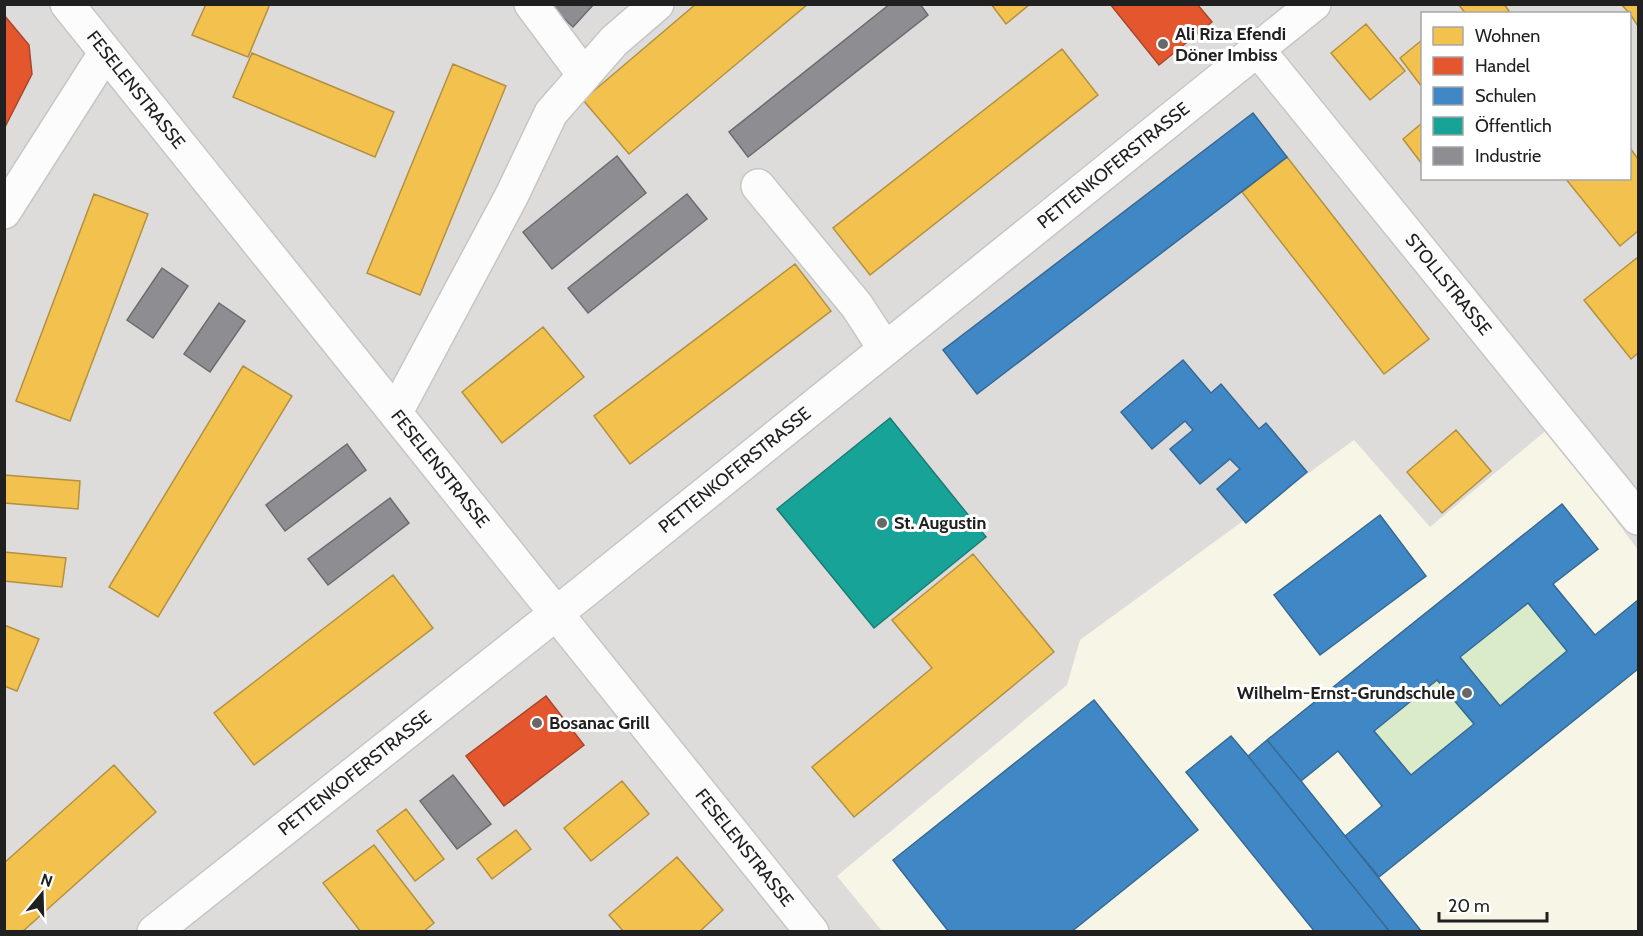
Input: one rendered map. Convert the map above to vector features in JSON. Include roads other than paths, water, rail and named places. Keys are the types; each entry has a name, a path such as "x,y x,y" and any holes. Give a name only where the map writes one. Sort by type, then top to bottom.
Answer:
{"street":[{"name":"FESELENSTRASSE","path":"67,4 104,55 396,412 812,932"},
{"path":"531,4 584,75"},
{"path":"396,412 506,205 551,113 614,41 657,4"},
{"name":"PETTENKOFERSTRASSE","path":"154,932 557,612 1314,4"},
{"name":"STOLLSTRASSE","path":"1258,50 1638,518"},
{"path":"4,212 104,55"},
{"path":"758,186 857,306 885,349"}],"place":[{"name":"Ali Riza Efendi Döner Imbiss","path":"1163,44"},
{"name":"St. Augustin","path":"882,523"},
{"name":"Wilhelm-Ernst-Grundschule","path":"1467,693"},
{"name":"Bosanac Grill","path":"537,723"}]}
